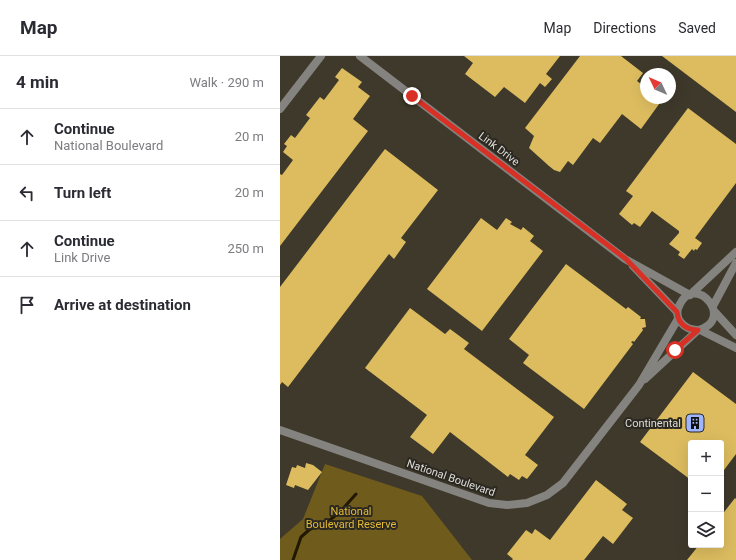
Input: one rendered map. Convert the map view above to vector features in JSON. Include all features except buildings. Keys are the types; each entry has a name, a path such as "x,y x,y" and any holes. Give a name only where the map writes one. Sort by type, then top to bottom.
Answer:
{"street":[{"path":"280,109 321,56"},
{"name":"Link Drive","path":"360,56 626,259 691,295"},
{"path":"736,252 691,295 681,301 678,315 682,324 686,328 699,330 706,327 710,323 713,317 713,308 736,263"},
{"name":"Link Drive","path":"626,259 678,315"},
{"path":"691,295 696,294 706,297 713,308 736,335"},
{"name":"National Boulevard","path":"280,430 474,499 498,505 518,505 538,500 552,492 563,483 639,385 678,315"},
{"path":"699,330 736,348"},
{"name":"National Boulevard","path":"639,385 699,330"}],"shaded area":[{"path":"280,56 736,56 736,560 280,560"}],"green space":[{"name":"National Boulevard Reserve","path":"325,464 422,496 472,560 280,560 280,539 303,519"}],"waterway":[{"path":"293,560 301,537 309,530 331,519 339,513 356,494"}],"place":[{"name":"Continental","path":"695,423"}],"route":[{"path":"412,96 626,259 677,312 678,319 686,328 698,330 675,350"}]}
